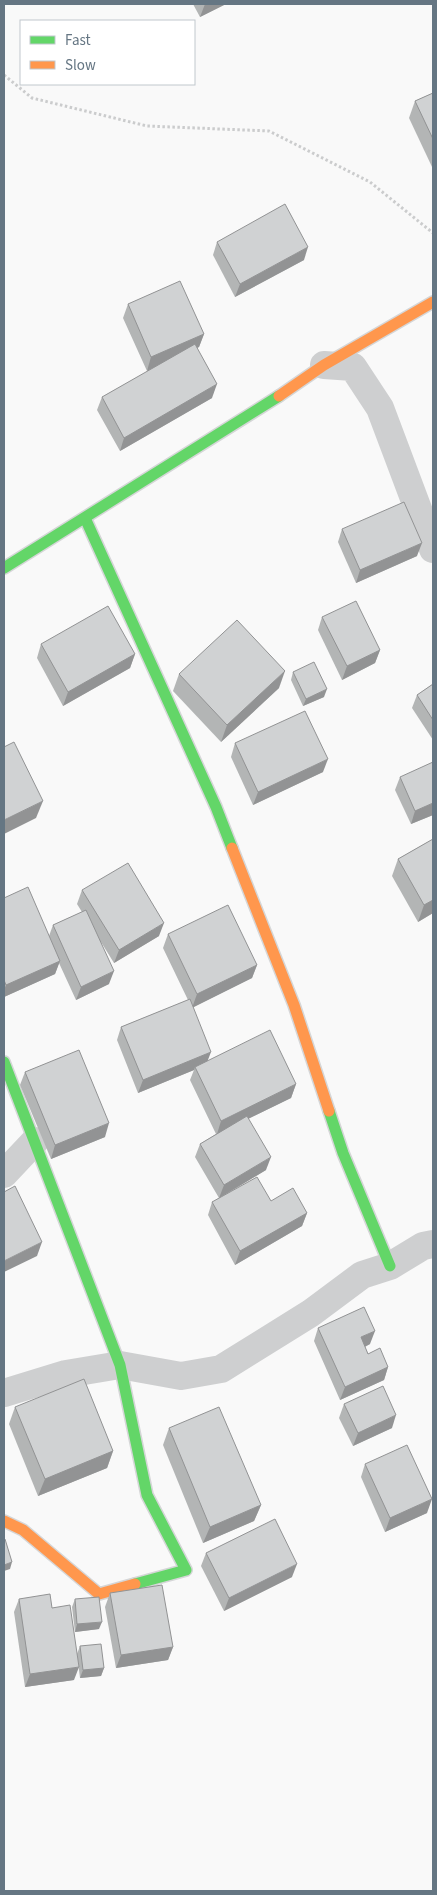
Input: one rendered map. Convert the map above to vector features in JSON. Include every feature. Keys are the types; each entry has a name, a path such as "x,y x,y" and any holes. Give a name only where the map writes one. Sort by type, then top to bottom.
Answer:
{"street":[{"path":"4,568 245,419 324,365 433,302"},
{"path":"324,365 353,367 380,408 433,549"},
{"path":"85,518 216,807 291,996 343,1153 390,1266"},
{"path":"4,1062 120,1365 147,1495 186,1570 98,1594 23,1530 4,1521"},
{"path":"4,1174 35,1141"},
{"path":"4,1393 66,1374 120,1365 181,1376 221,1369 311,1313 362,1275 390,1266 424,1246 433,1244"}],"path":[{"path":"4,75 32,98 148,126 269,131 370,182 433,233"}],"building":[{"path":"433,93 433,139 415,101"},
{"path":"285,204 308,247 240,284 217,242"},
{"path":"180,281 204,334 151,357 128,304"},
{"path":"195,344 217,384 124,438 102,397"},
{"path":"404,502 422,543 360,570 342,529"},
{"path":"356,601 380,650 347,666 322,617"},
{"path":"108,606 135,654 68,692 41,644"},
{"path":"237,620 285,671 227,725 179,674"},
{"path":"314,662 327,689 306,699 293,672"},
{"path":"433,684 433,720 417,695"},
{"path":"305,711 328,759 258,792 235,743"},
{"path":"14,742 43,801 4,820 4,747"},
{"path":"433,762 433,803 415,811 400,777"},
{"path":"433,839 433,900 424,905 398,859"},
{"path":"128,863 164,923 119,950 82,890"},
{"path":"28,887 60,961 6,985 4,980 4,898"},
{"path":"228,905 257,965 197,994 168,934"},
{"path":"86,910 114,971 81,987 53,925"},
{"path":"190,999 211,1052 143,1080 121,1027"},
{"path":"270,1030 296,1084 221,1121 195,1067"},
{"path":"79,1050 109,1123 55,1145 25,1072"},
{"path":"247,1116 271,1157 224,1185 200,1144"},
{"path":"257,1177 271,1201 293,1188 307,1213 240,1251 212,1202"},
{"path":"15,1186 42,1242 4,1261 4,1192"},
{"path":"364,1307 375,1331 361,1337 368,1354 380,1348 388,1367 345,1387 318,1328"},
{"path":"84,1379 113,1451 45,1479 15,1407"},
{"path":"383,1386 396,1415 358,1433 344,1404"},
{"path":"219,1407 261,1505 210,1527 169,1428"},
{"path":"407,1445 432,1499 390,1518 365,1464"},
{"path":"275,1519 297,1564 229,1598 206,1553"},
{"path":"4,1539 12,1562 4,1565"},
{"path":"162,1585 173,1647 121,1655 110,1593"},
{"path":"50,1594 52,1608 70,1605 79,1667 30,1674 19,1599"},
{"path":"99,1597 102,1622 77,1624 75,1599"},
{"path":"101,1644 104,1668 83,1670 80,1646"}],"traffic: fast":[{"path":"4,568 279,396"},
{"path":"85,518 216,807 232,848"},
{"path":"4,1062 120,1365 147,1495 186,1570 135,1584"},
{"path":"329,1111 343,1153 390,1266"}],"traffic: slow":[{"path":"279,396 324,365 433,302"},
{"path":"232,848 294,1005 329,1111"},
{"path":"4,1521 23,1530 99,1594 135,1584"}]}
